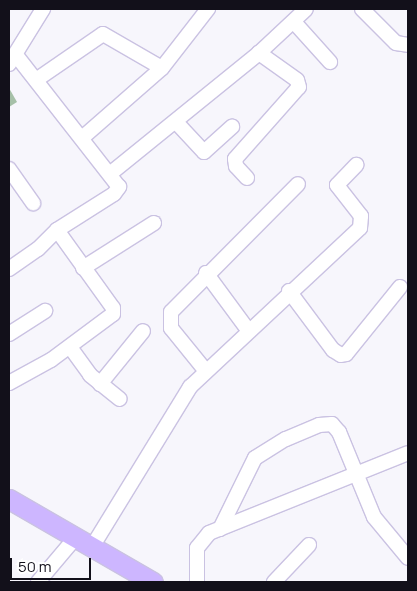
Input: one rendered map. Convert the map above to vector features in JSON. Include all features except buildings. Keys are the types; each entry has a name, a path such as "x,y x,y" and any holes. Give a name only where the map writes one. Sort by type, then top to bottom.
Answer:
{"main road":[{"path":"9,499 153,582"}],"street":[{"path":"9,269 38,249 57,230 117,192 118,183 111,173 36,80 13,60 43,9"},
{"path":"82,138 162,68 208,9"},
{"path":"111,173 260,53 306,9"},
{"path":"362,9 396,43 408,45"},
{"path":"294,22 330,62"},
{"path":"36,80 103,34 162,68"},
{"path":"247,178 236,166 235,159 299,87 297,80 260,53"},
{"path":"176,122 204,152 232,127"},
{"path":"92,547 171,413 205,370 289,291 360,228 361,216 337,185 356,165"},
{"path":"9,169 33,203"},
{"path":"205,370 171,328 170,317 173,308 206,273 298,184"},
{"path":"83,268 154,223"},
{"path":"9,383 70,347 113,314 113,308 57,230"},
{"path":"206,273 248,330"},
{"path":"289,291 333,350 341,355 346,354 400,287"},
{"path":"9,334 45,311"},
{"path":"100,384 143,331"},
{"path":"70,347 90,375 120,399"},
{"path":"220,529 256,458 319,425 332,424 337,428 379,524 408,558"},
{"path":"197,582 199,542 220,529 408,453"},
{"path":"38,582 75,538"},
{"path":"281,580 309,545"}]}
